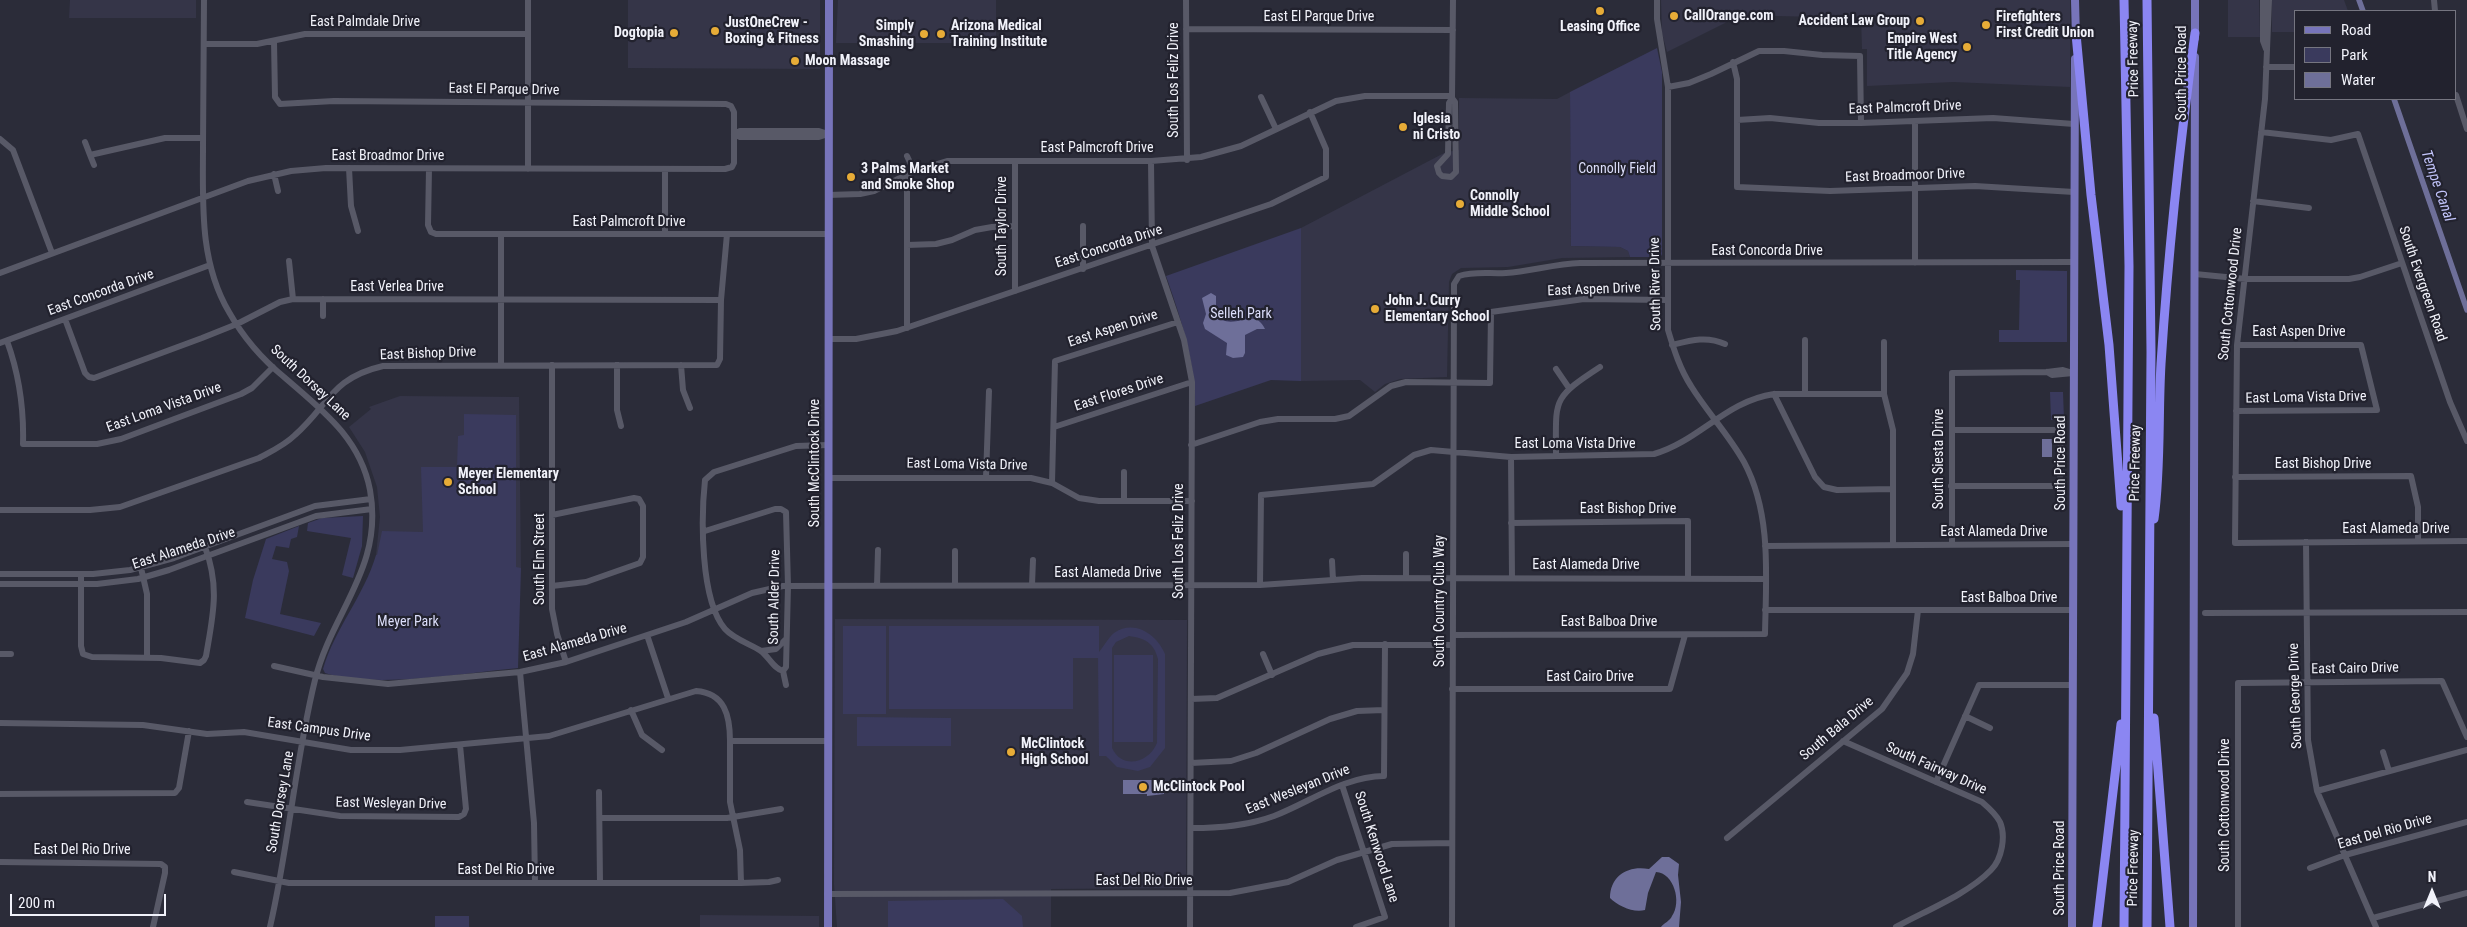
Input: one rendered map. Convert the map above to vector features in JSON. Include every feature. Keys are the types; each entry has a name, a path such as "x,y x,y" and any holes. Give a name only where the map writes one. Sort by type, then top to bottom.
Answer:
{"highway":[{"name":"Price Freeway","path":"2124,0 2129,266 2124,927"},
{"name":"Price Freeway","path":"2147,0 2151,352 2147,927"},
{"path":"2149,554 2157,497 2159,401 2168,285 2195,33"},
{"path":"2076,34 2091,195 2109,345 2126,553"},
{"path":"2149,674 2170,927"},
{"path":"2097,927 2126,684"}],"main road":[{"name":"South McClintock Drive","path":"828,927 829,0"},
{"name":"South Price Road","path":"2072,927 2076,0"},
{"name":"South Price Road","path":"2194,927 2195,0"}],"street":[{"name":"South Dorsey Lane","path":"204,0 203,198 204,232 210,266 221,296 251,345 273,367 335,421 352,444 364,469 372,509 371,539 363,571 331,633 316,676 280,882 270,927"},
{"path":"528,0 528,169"},
{"name":"South Los Feliz Drive","path":"1186,0 1186,160"},
{"path":"1452,97 1448,103 1448,154 1437,166 1439,173 1446,177 1451,177 1456,172 1455,102 1452,97 1453,0"},
{"name":"South River Drive","path":"1656,0 1657,19 1668,87 1668,330 1679,364 1691,387 1716,419 1744,462 1755,486 1762,511 1765,546 1765,634"},
{"name":"South Cottonwood Drive","path":"2264,0 2269,4 2269,41 2266,49"},
{"name":"South Cottonwood Drive","path":"2235,543 2237,345 2246,279 2261,132 2266,67 2266,49 2263,41 2264,0"},
{"name":"East El Parque Drive","path":"1186,29 1453,30"},
{"name":"East Palmdale Drive","path":"204,44 257,44 305,34 528,34"},
{"name":"East El Parque Drive","path":"274,41 274,94 277,102 283,105 325,101 723,104 731,106"},
{"path":"1668,87 1689,83 1758,51 1860,56 1861,124"},
{"path":"1733,62 1737,79 1737,120"},
{"path":"2266,67 2294,67"},
{"path":"1260,97 1276,129"},
{"name":"East Palmcroft Drive","path":"828,195 860,194 874,191 914,171 947,162 1186,160 1216,155 1336,101 1358,97 1452,97"},
{"path":"2457,98 2467,129"},
{"name":"East Broadmor Drive","path":"0,273 248,181 274,174 308,169 730,168 734,163 734,112 731,106"},
{"name":"East Concorda Drive","path":"828,339 874,337 907,328 1271,204 1326,177 1326,149 1310,112"},
{"name":"East Palmcroft Drive","path":"1737,120 1770,118 1818,123 1861,124 1993,118 2074,124"},
{"name":"East Broadmoor Drive","path":"1737,120 1737,188 1776,187 1830,191 1916,190 1975,186 2074,192"},
{"path":"1915,122 1915,263"},
{"name":"South Evergreen Road","path":"2261,132 2331,140 2358,134 2450,402 2467,441"},
{"path":"734,134 740,137 819,137 828,134"},
{"path":"90,155 165,138 203,138"},
{"path":"0,140 7,143 15,154 52,253"},
{"path":"85,142 94,165"},
{"path":"907,156 914,171"},
{"name":"South Taylor Drive","path":"1015,161 1015,291"},
{"name":"South Los Feliz Drive","path":"1151,161 1152,246 1184,340 1192,382 1190,927"},
{"path":"349,168 351,206 358,230"},
{"name":"East Palmcroft Drive","path":"429,168 428,225 431,232 438,234 828,234"},
{"path":"665,169 665,234"},
{"path":"274,174 278,191"},
{"path":"907,174 907,328"},
{"path":"2253,201 2310,208"},
{"path":"907,245 936,244 952,240 975,230 1015,226"},
{"path":"1083,226 1083,269"},
{"path":"501,234 501,365"},
{"path":"721,300 727,234"},
{"path":"289,262 293,299"},
{"name":"East Concorda Drive","path":"1459,276 1469,273 1506,273 1553,264 2075,262"},
{"path":"2194,274 2246,279 2350,279 2402,263"},
{"name":"East Concorda Drive","path":"3,342 210,266"},
{"name":"South Country Club Way","path":"1452,927 1454,284 1459,276"},
{"name":"East Verlea Drive","path":"65,319 85,373 89,378 96,378 237,324 268,307 293,299 721,300"},
{"path":"323,299 323,316"},
{"name":"East Bishop Drive","path":"0,510 90,510 120,507 143,500 277,449 296,435 319,406 346,381 375,368 401,365 719,364 721,300"},
{"name":"East Aspen Drive","path":"1454,382 1490,383 1492,312 1584,300 1667,300"},
{"name":"East Aspen Drive","path":"1054,427 1056,361 1178,322"},
{"path":"1672,345 1694,339 1712,338 1725,344"},
{"path":"1805,340 1805,394"},
{"name":"East Loma Vista Drive","path":"3,342 20,393 24,418 23,444 96,444 122,439 241,394 252,388 273,367"},
{"path":"1884,342 1884,394 1893,430 1893,545"},
{"name":"East Aspen Drive","path":"2237,345 2361,345 2377,410"},
{"name":"South Elm Street","path":"552,365 552,586 554,622 566,662"},
{"path":"616,365 617,410 621,426"},
{"path":"681,365 683,390 690,408"},
{"path":"1556,456 1556,415 1560,400 1569,388 1600,367"},
{"path":"1556,369 1569,388"},
{"name":"South Siesta Drive","path":"1952,545 1952,373 2047,372 2063,370 2073,373"},
{"name":"East Flores Drive","path":"1054,427 1192,382"},
{"path":"1191,445 1260,422 1278,419 1335,419 1349,416 1391,386 1406,382 1454,382"},
{"path":"986,477 989,391"},
{"path":"1774,394 1815,477 1824,487 1837,490 1893,489"},
{"name":"East Loma Vista Drive","path":"1260,586 1261,495 1373,484 1414,455 1422,452 1454,451 1511,457 1654,454 1675,447 1737,405 1756,397 1774,394 1884,394"},
{"name":"East Loma Vista Drive","path":"2236,411 2377,410"},
{"path":"1052,483 1054,427"},
{"path":"1951,486 2060,486 2061,430 1952,430"},
{"path":"783,671 777,669 760,651 728,632 716,609 707,586 705,483 707,476 714,472 789,448 828,445"},
{"path":"1511,457 1512,578"},
{"path":"1124,472 1124,501"},
{"name":"East Bishop Drive","path":"2235,477 2411,476 2417,499 2418,540"},
{"name":"East Loma Vista Drive","path":"828,478 1030,478 1052,483 1079,498 1124,501 1192,501"},
{"path":"552,515 631,498 639,499 643,506 643,557 640,563 586,582 552,586"},
{"name":"East Alameda Drive","path":"0,574 109,573 141,568 315,506 371,499"},
{"name":"East Alameda Drive","path":"0,584 112,583 144,578 316,516 372,509"},
{"name":"South Alder Drive","path":"705,531 775,509 784,510 788,517 788,636 786,664 783,671 786,685"},
{"name":"East Bishop Drive","path":"1512,523 1688,521 1688,578"},
{"name":"East Alameda Drive","path":"2235,543 2467,541"},
{"name":"South George Drive","path":"2306,542 2308,740 2317,791 2376,927"},
{"name":"East Alameda Drive","path":"1765,546 2073,544"},
{"path":"80,574 81,646 83,654 92,657 147,657 202,662 206,656 216,596 215,580 205,546"},
{"path":"877,586 878,550"},
{"path":"955,551 955,586"},
{"path":"1406,554 1406,578"},
{"path":"1032,586 1033,560"},
{"path":"1332,560 1333,580"},
{"path":"141,568 147,600 147,657"},
{"name":"East Alameda Drive","path":"274,666 316,676 355,682 388,684 520,672 566,662 647,635 752,593 788,586 1260,586 1333,580 1406,578 1765,578"},
{"name":"East Balboa Drive","path":"1765,610 2073,610"},
{"name":"South Bala Drive","path":"1727,838 1882,709 1907,673 1914,654 1918,610"},
{"path":"2204,612 2467,612"},
{"name":"East Balboa Drive","path":"1453,635 1765,634"},
{"path":"647,635 668,698"},
{"name":"East Cairo Drive","path":"1452,689 1670,689 1685,635"},
{"path":"760,651 776,649 788,636"},
{"path":"1191,763 1231,761 1256,753 1330,719 1357,711 1384,710 1385,644"},
{"path":"1191,699 1217,698 1318,654 1353,645 1453,645"},
{"path":"0,654 11,654"},
{"path":"1264,654 1272,675"},
{"path":"520,672 534,823 535,883"},
{"name":"East Cairo Drive","path":"2238,683 2442,681 2467,737"},
{"name":"South Cottonwood Drive","path":"2238,683 2238,927"},
{"path":"1936,782 1979,685 2073,685"},
{"name":"East Campus Drive","path":"0,723 143,725 213,734 244,732 372,751 526,739 566,731 668,698 696,691 714,696 728,712 730,796 732,817 740,850 741,883"},
{"path":"631,710 642,734 662,750"},
{"name":"East Wesleyan Drive","path":"1191,828 1244,825 1274,816 1366,776 1384,776 1384,710"},
{"path":"1965,716 1990,728"},
{"path":"0,794 177,792 189,731"},
{"path":"730,741 827,741"},
{"name":"South Fairway Drive","path":"1844,741 1982,802 1992,810 2000,823 2001,852 1993,868 1976,882 1896,927"},
{"name":"East Wesleyan Drive","path":"247,802 292,810 352,817 462,816 466,809 460,745"},
{"path":"2317,791 2467,750"},
{"path":"2383,752 2389,772"},
{"name":"South Kenwood Lane","path":"1342,785 1385,917 1356,927"},
{"path":"599,792 600,882"},
{"path":"600,818 732,817 781,809"},
{"name":"East Del Rio Drive","path":"2310,868 2345,855 2467,822"},
{"name":"East Del Rio Drive","path":"828,894 1230,893 1268,887 1305,875 1364,851 1392,844 1452,844"},
{"name":"East Del Rio Drive","path":"0,862 155,863 163,865 165,873 153,927"},
{"name":"East Del Rio Drive","path":"234,872 280,882 741,883 778,880"},
{"path":"2372,918 2467,893"}],"shaded area":[{"path":"70,0 196,0 196,18 69,18"},
{"path":"628,0 820,0 820,69 628,68"},
{"path":"838,0 996,0 996,43 836,43"},
{"path":"1661,0 2070,0 2070,87 1953,82 1867,86 1867,49 1862,49 1861,18 1735,15 1735,18 1667,52 1662,33"},
{"path":"2228,0 2259,0 2260,37 2228,37"},
{"path":"2272,0 2344,0 2348,10 2294,10 2294,32 2272,32"},
{"name":"Connolly Middle School","path":"1570,92 1571,246 1620,247 1628,251 1630,257 1562,258 1508,267 1461,268 1452,274 1449,282 1447,377 1400,379 1385,384 1375,392 1360,380 1301,381 1301,228 1446,152 1459,150 1459,98 1557,99"},
{"name":"Meyer Elementary School","path":"400,396 519,397 521,568 443,570 376,555 380,517 377,487 365,452 349,427 371,409 369,407"},
{"name":"McClintock High School","path":"835,619 1187,620 1186,885 1184,888 1051,889 1051,927 837,927 834,884"},
{"path":"700,915 819,916 819,927 700,927"}],"green space":[{"name":"Connolly Field","path":"1657,48 1662,72 1662,255 1660,257 1630,257 1628,251 1620,247 1571,246 1570,92"},
{"name":"Selleh Park","path":"1301,228 1301,381 1271,380 1195,406 1190,356 1182,324 1166,276"},
{"path":"2016,270 2067,271 2067,342 1999,342 1999,330 2019,330 2020,280 2016,280"},
{"path":"2050,392 2063,392 2064,419 2051,420"},
{"name":"Meyer Park","path":"464,414 516,415 516,567 521,568 518,668 394,680 345,678 325,673 323,669 328,654 371,570 377,555 382,531 423,532 421,467 457,467 458,436 464,435"},
{"path":"363,516 362,546 353,578 342,575 351,538 307,531 308,523 322,518"},
{"path":"299,526 297,537 291,539 289,548 276,546 272,559 287,562 289,571 280,614 321,623 314,636 245,618 253,580 266,539"},
{"path":"843,626 886,626 886,714 843,714"},
{"path":"889,626 1099,626 1099,652 1114,633 1130,627 1138,628 1151,635 1162,647 1165,654 1165,748 1150,767 1138,771 1117,767 1106,756 1099,756 1098,658 1073,658 1073,709 889,709","holes":["1129,636 1148,642 1154,649 1158,659 1157,743 1153,750 1142,759 1129,761 1116,755 1112,748 1112,648 1116,642"]},
{"path":"1114,655 1153,655 1153,742 1114,742"},
{"path":"857,717 951,718 951,746 857,746"},
{"path":"1003,899 1022,916 1023,927 888,927 888,901"},
{"path":"435,916 469,916 469,927 435,927"}],"water":[{"path":"1211,293 1216,296 1216,311 1222,320 1228,322 1256,320 1265,329 1257,329 1245,335 1245,353 1243,357 1233,358 1226,355 1227,343 1205,329 1203,323 1206,314 1202,298"},
{"path":"2042,439 2052,439 2052,457 2042,457"},
{"name":"McClintock Pool","path":"1123,780 1164,780 1164,794 1147,796 1147,794 1123,794"},
{"path":"1662,857 1669,857 1679,864 1678,875 1681,902 1679,927 1661,927 1671,918 1676,903 1672,883 1668,877 1662,874 1656,872 1648,893 1645,910 1636,911 1626,908 1610,898 1613,883 1622,873 1634,869 1649,869"}],"waterway":[{"name":"Tempe Canal","path":"2359,0 2363,10"},
{"name":"Tempe Canal","path":"2394,100 2467,310"}],"place":[{"name":"Leasing Office","path":"1600,11"},
{"name":"CallOrange.com","path":"1674,16"},
{"name":"Accident Law Group","path":"1920,21"},
{"name":"Firefighters First Credit Union","path":"1986,25"},
{"name":"JustOneCrew - Boxing & Fitness","path":"715,31"},
{"name":"Dogtopia","path":"674,33"},
{"name":"Simply Smashing","path":"924,34"},
{"name":"Arizona Medical Training Institute","path":"941,34"},
{"name":"Empire West Title Agency","path":"1967,47"},
{"name":"Moon Massage","path":"795,61"},
{"name":"Iglesia ni Cristo","path":"1403,127"},
{"name":"3 Palms Market and Smoke Shop","path":"851,177"},
{"name":"Connolly Middle School","path":"1460,204"},
{"name":"John J. Curry Elementary School","path":"1375,309"},
{"name":"Meyer Elementary School","path":"448,482"},
{"name":"McClintock High School","path":"1011,752"},
{"name":"McClintock Pool","path":"1143,787"}]}
